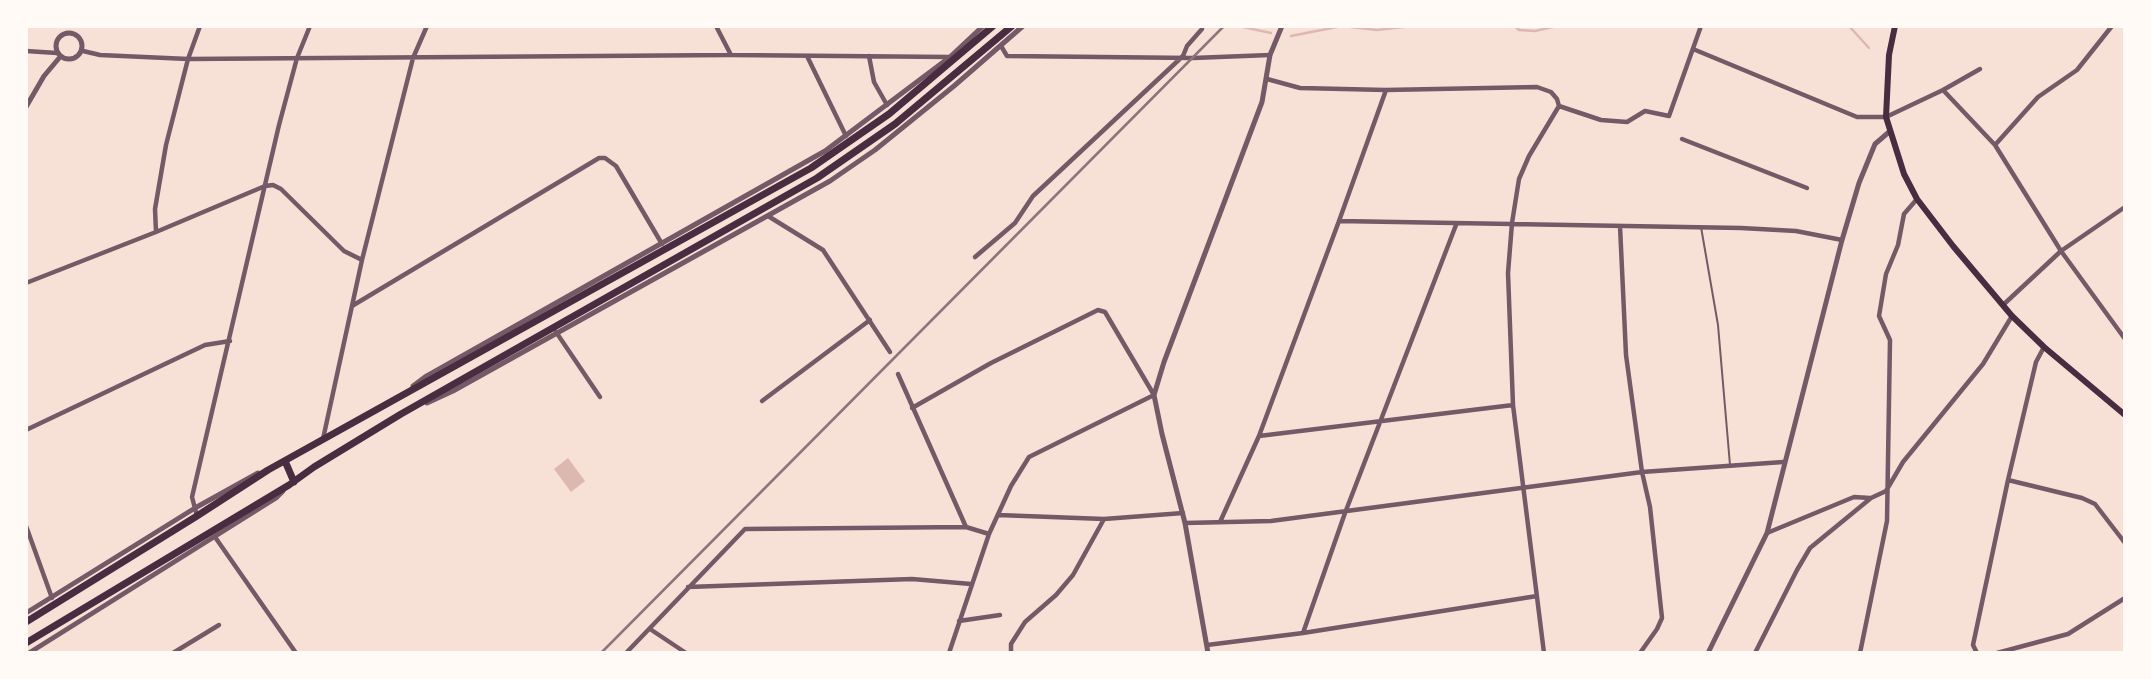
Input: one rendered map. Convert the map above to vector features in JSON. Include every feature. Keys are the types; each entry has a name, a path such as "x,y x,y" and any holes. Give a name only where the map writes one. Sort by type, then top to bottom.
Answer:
{"main road":[{"path":"26,622 196,512 268,470 811,168 889,114 993,26"},
{"path":"26,643 399,416 817,178 895,124 1012,26"},
{"path":"1895,26 1889,55 1886,117 1904,174 1917,199 2012,316 2044,347 2125,415"},
{"path":"387,405 399,416"},
{"path":"285,461 292,483"}],"street":[{"path":"156,232 155,209 166,145 188,59 200,26"},
{"path":"26,613 196,512 192,497 297,58 310,26"},
{"path":"323,440 362,260 413,58 427,26"},
{"path":"716,26 732,55"},
{"path":"399,398 425,377 825,151 950,57 983,26"},
{"path":"399,416 453,391 830,181 875,150 1023,26"},
{"path":"949,653 989,534 1020,468 1029,457 1154,395 1262,102 1270,55 1282,26"},
{"path":"1559,106 1601,120 1627,122 1645,111 1670,116 1701,26"},
{"path":"1995,145 2038,97 2077,70 2112,26"},
{"path":"975,257 1015,223 1033,195 1184,56 1187,46 1202,29"},
{"path":"26,107 59,55 56,42 63,34 68,30 79,38 83,51"},
{"path":"1001,46 1007,56 1270,55"},
{"path":"1693,49 1857,117 1886,117 1980,69"},
{"path":"26,51 73,59 83,51"},
{"path":"83,51 100,55 188,59 732,55 950,57"},
{"path":"807,56 846,136"},
{"path":"869,56 874,82 888,106"},
{"path":"1267,79 1300,88 1537,88 1550,92 1557,99 1559,106 1528,156 1519,179 1508,273 1513,405 1544,653"},
{"path":"1220,522 1259,436 1385,90"},
{"path":"1943,90 1995,145 2061,251 2125,339"},
{"path":"1707,653 1767,533 1783,462 1859,183 1875,144 1889,132"},
{"path":"1682,139 1807,188"},
{"path":"351,306 599,158 612,161 616,166 662,244"},
{"path":"26,283 265,186 281,189 344,251 362,260"},
{"path":"1860,653 1886,521 1890,340 1879,316 1886,274 1898,245 1904,214 1917,199"},
{"path":"2003,305 2061,251 2125,207"},
{"path":"768,216 823,250 890,352"},
{"path":"1339,221 1700,227 1796,231 1842,240"},
{"path":"1303,633 1345,513 1456,225"},
{"path":"1620,226 1626,355 1642,472 1650,507 1662,618 1640,653"},
{"path":"912,408 991,363 1098,310 1105,312 1154,395 1183,513 1208,653"},
{"path":"1755,653 1810,548 1871,498 1886,491 1903,462 1983,364 2012,316"},
{"path":"762,401 870,320"},
{"path":"556,332 600,397"},
{"path":"26,430 205,345 230,341"},
{"path":"1977,653 1973,645 2008,480 2036,362 2044,347"},
{"path":"898,374 966,527"},
{"path":"1259,436 1513,405"},
{"path":"1185,523 1271,522 1642,472 1783,462"},
{"path":"2008,480 2082,498 2095,504 2125,543"},
{"path":"29,653 276,498 292,483"},
{"path":"1767,533 1854,497 1871,498"},
{"path":"998,515 1104,519 1183,513"},
{"path":"1011,653 1011,644 1025,622 1056,595 1073,575 1104,519"},
{"path":"26,526 52,598"},
{"path":"626,653 745,529 966,527 989,534"},
{"path":"215,537 296,653"},
{"path":"688,587 912,579 971,583"},
{"path":"1207,645 1303,633 1537,596"},
{"path":"1997,653 2068,634 2125,598"},
{"path":"959,621 1000,615"},
{"path":"173,653 219,625"},
{"path":"650,629 685,653"}],"lane":[{"path":"1700,227 1718,325 1730,466"}],"shaded area":[{"path":"568,458 585,481 571,492 554,469"}],"waterway":[{"path":"1238,26 1271,33"},
{"path":"1291,36 1342,26 1377,30 1412,26"},
{"path":"1515,26 1519,30 1535,31 1557,26"},
{"path":"1849,26 1869,48"}],"railway":[{"path":"601,653 1224,26"}]}
